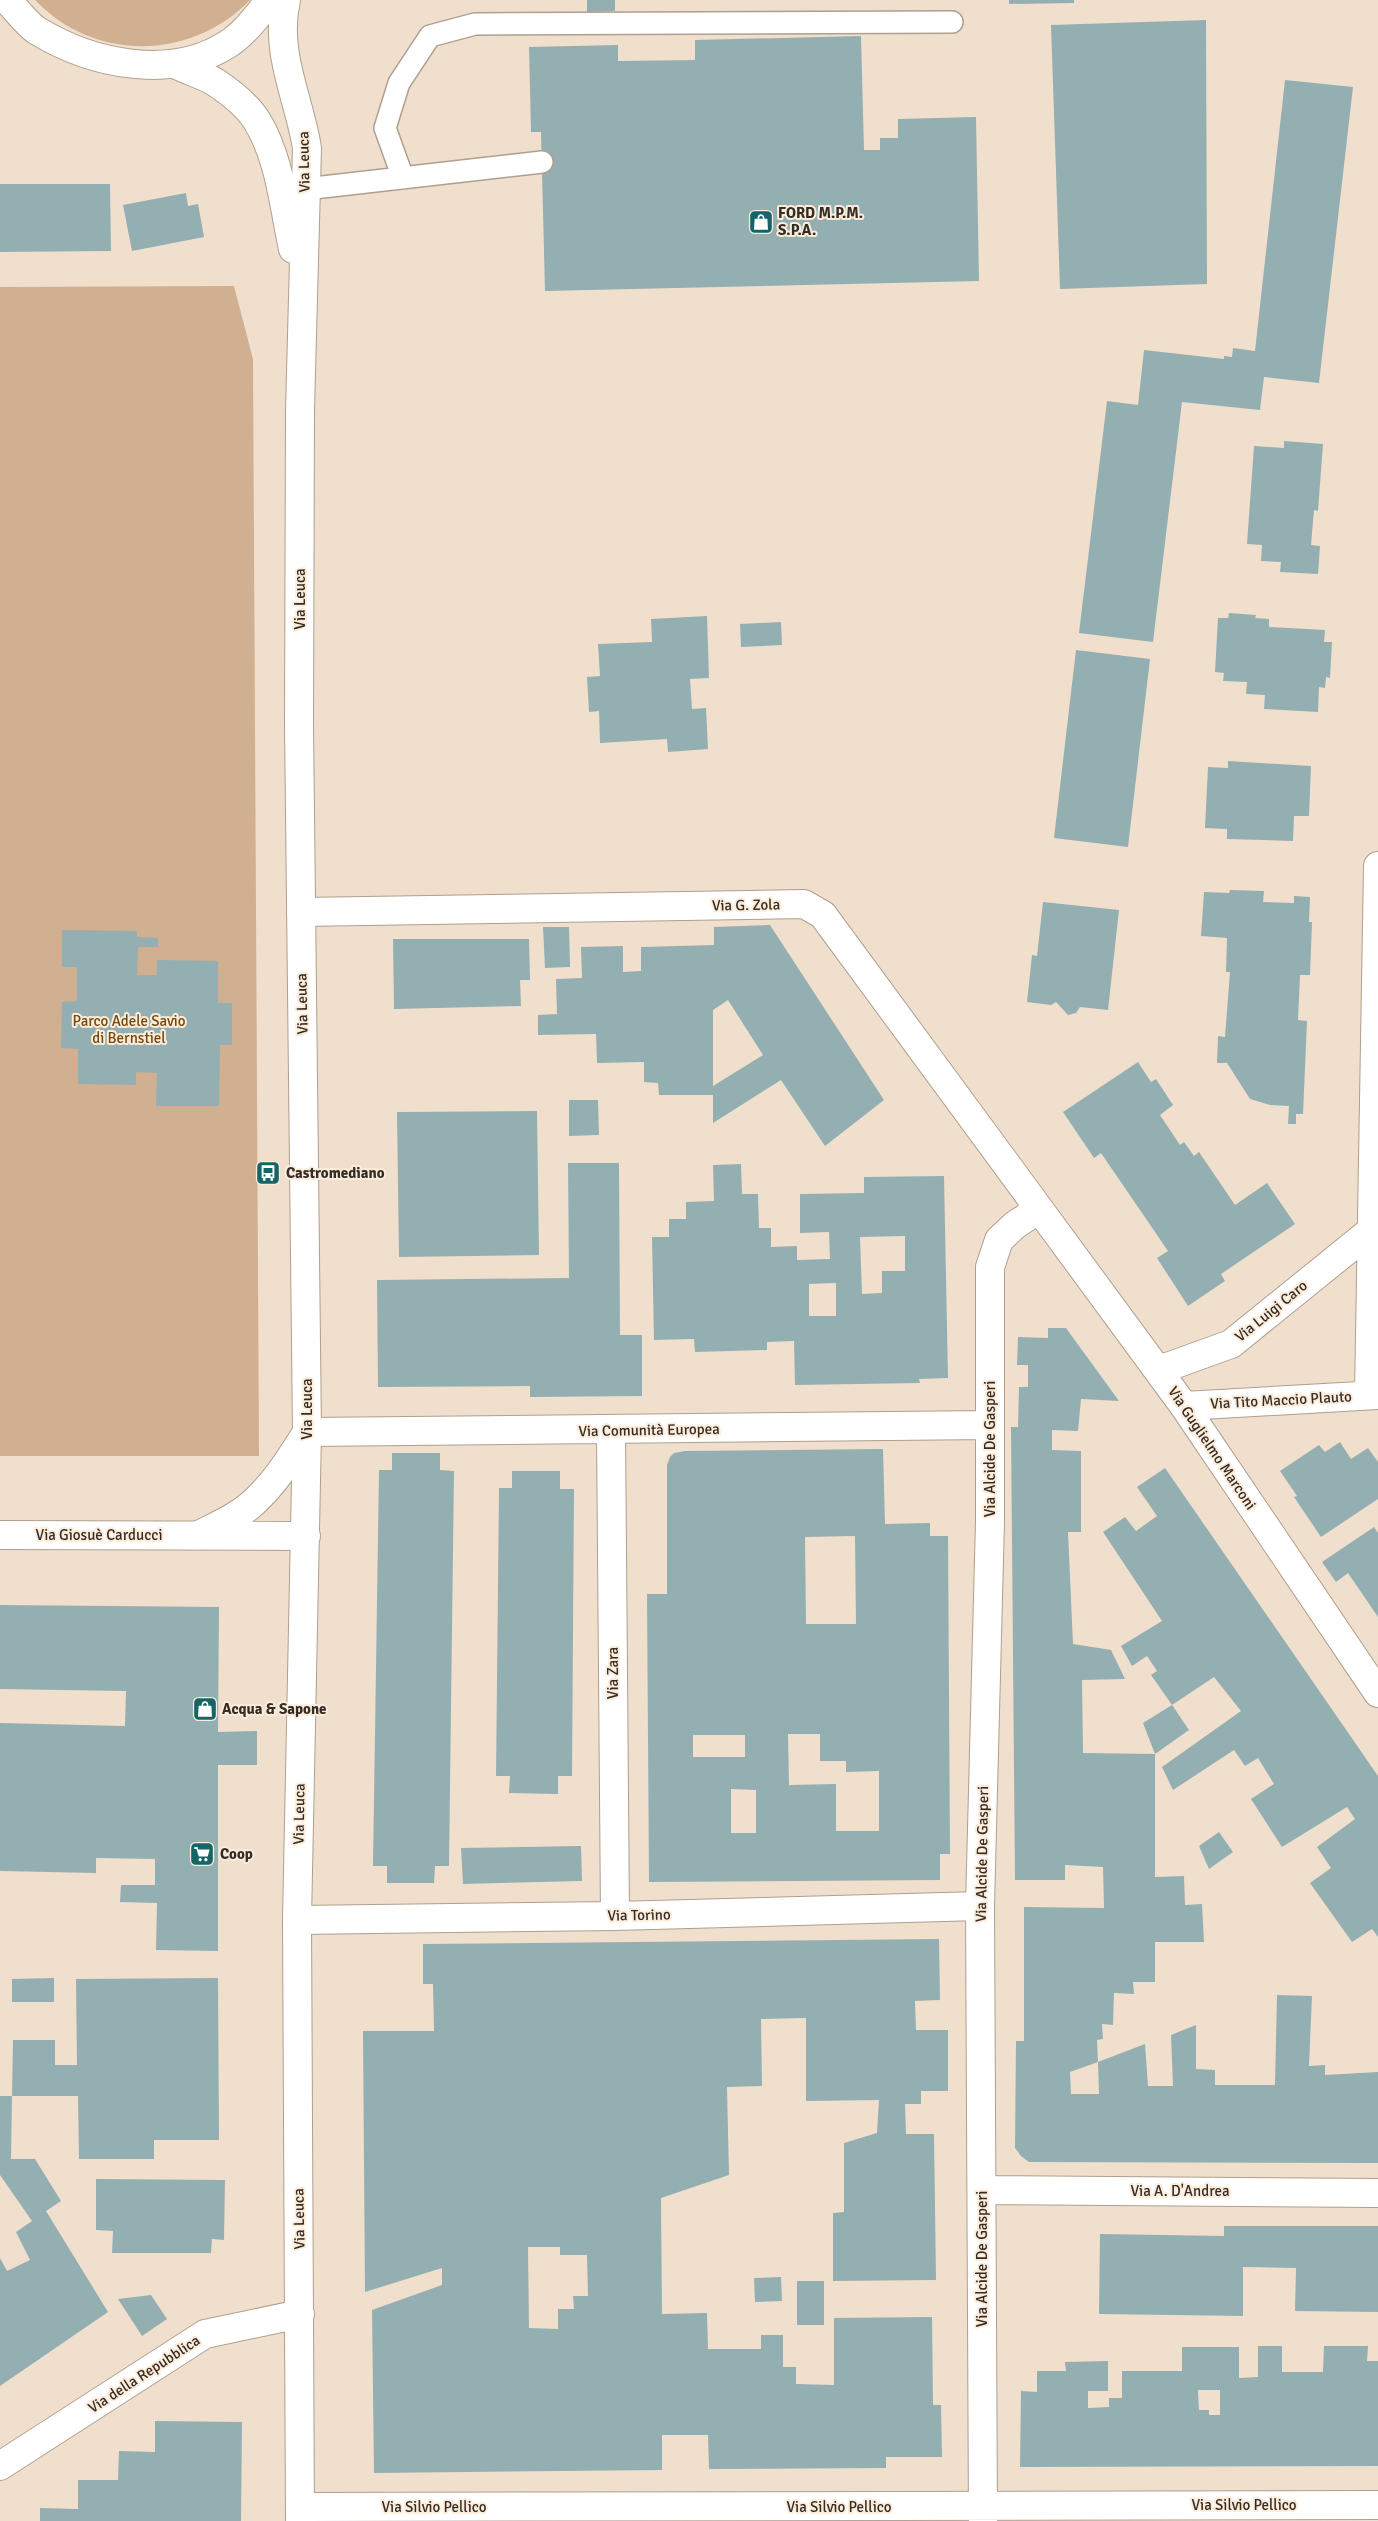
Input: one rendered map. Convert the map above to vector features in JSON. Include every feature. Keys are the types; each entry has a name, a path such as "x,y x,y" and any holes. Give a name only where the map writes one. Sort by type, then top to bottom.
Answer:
{"street":[{"path":"6,0 35,29 76,51 130,63 177,65 202,58 229,44 251,24 270,0"},
{"name":"Via Leuca","path":"286,0 283,15 282,44 290,82 303,120 307,148 300,420 301,912 308,1432 297,1920 300,2514"},
{"name":"Via Leuca","path":"177,65 214,82 240,101 257,120 269,148 277,175 303,298"},
{"path":"1374,1395 1372,1230 1378,866"},
{"name":"Via G. Zola","path":"301,912 804,904 823,915 1039,1209"},
{"name":"Via Guglielmo Marconi","path":"1039,1209 1159,1370 1378,1693"},
{"name":"Via Alcide De Gasperi","path":"983,2514 980,1906 990,1425 990,1267 999,1240 1015,1225 1039,1209"},
{"name":"Via Luigi Caro","path":"1159,1370 1231,1344 1372,1230"},
{"name":"Via Tito Maccio Plauto","path":"1184,1406 1374,1395"},
{"name":"Via Comunità Europea","path":"308,1432 990,1425"},
{"name":"Via Zara","path":"611,1430 615,1916"},
{"name":"Via Giosuè Carducci","path":"197,1536 228,1520 253,1503 283,1470 308,1432"},
{"name":"Via Giosuè Carducci","path":"0,1535 306,1536"},
{"name":"Via Torino","path":"297,1920 615,1916 980,1906"},
{"name":"Via A. D'Andrea","path":"982,2190 1378,2192"},
{"name":"Via della Repubblica","path":"0,2466 205,2334 300,2314"},
{"name":"Via Silvio Pellico","path":"300,2514 983,2514 1378,2505"}],"lane":[{"path":"403,178 385,128 399,83 430,36 476,24 952,22"},
{"path":"305,189 542,162"}],"green space":[{"path":"35,0 250,0 226,20 200,34 172,43 143,46 113,43 85,35 59,20"},
{"name":"Parco Adele Savio di Bernstiel","path":"234,286 253,359 259,1456 0,1456 0,287"}],"building":[{"path":"587,0 615,0 615,11 587,12"},
{"path":"1009,0 1074,0 1074,3 1009,4"},
{"path":"1206,20 1207,284 1060,289 1051,25"},
{"name":"FORD M.P.M. S.P.A.","path":"861,36 864,150 880,150 880,138 898,138 898,119 976,117 979,281 545,291 541,132 531,132 529,47 618,45 618,61 695,60 695,40"},
{"path":"1285,80 1353,87 1319,383 1264,377 1260,410 1182,402 1153,642 1079,633 1107,401 1138,405 1144,350 1224,359 1224,356 1232,357 1233,348 1255,351"},
{"path":"0,184 110,184 111,251 0,252"},
{"path":"186,193 188,206 198,204 204,237 132,251 123,205"},
{"path":"1284,441 1323,444 1318,511 1314,510 1311,545 1320,546 1318,574 1280,572 1281,562 1261,561 1262,545 1247,544 1254,446 1284,448"},
{"path":"1229,613 1256,615 1255,618 1269,619 1269,627 1325,630 1324,642 1332,642 1330,678 1326,677 1325,688 1319,687 1318,712 1264,709 1265,695 1246,694 1247,682 1223,681 1224,673 1215,672 1218,618 1228,618"},
{"path":"707,616 709,678 690,679 692,709 706,708 708,749 668,752 667,739 600,743 599,711 589,712 587,677 600,676 598,644 652,642 651,619"},
{"path":"781,622 782,645 741,647 740,624"},
{"path":"1076,650 1150,659 1128,847 1054,838"},
{"path":"1228,761 1311,766 1309,816 1294,816 1293,841 1227,839 1227,829 1205,828 1208,767 1228,768"},
{"path":"1230,890 1264,891 1263,902 1294,903 1294,896 1310,897 1309,922 1312,922 1310,975 1300,975 1298,1020 1307,1021 1303,1114 1296,1114 1296,1124 1288,1124 1289,1106 1270,1105 1250,1099 1227,1063 1217,1063 1218,1036 1225,1037 1230,972 1226,972 1227,938 1201,936 1204,892 1229,893"},
{"path":"1043,902 1119,910 1108,1010 1080,1007 1076,1013 1068,1015 1056,1002 1051,1005 1027,1002 1032,955 1037,956"},
{"path":"770,925 884,1100 825,1146 781,1080 713,1123 713,1095 659,1095 658,1083 644,1082 644,1062 597,1063 596,1034 538,1035 538,1015 557,1014 556,979 582,978 581,947 623,946 623,972 641,971 641,947 714,945 714,927","holes":["728,1000 763,1055 713,1086 713,1010"]},
{"path":"543,927 569,927 570,967 545,968"},
{"path":"62,930 137,931 137,937 158,938 158,947 138,947 137,975 157,975 157,960 218,961 218,1003 232,1003 232,1045 220,1045 219,1106 156,1106 157,1073 136,1072 136,1085 78,1084 78,1049 61,1048 62,1002 77,1001 77,967 62,967"},
{"path":"393,939 529,939 530,980 520,980 521,1006 394,1009"},
{"path":"1138,1062 1151,1082 1156,1079 1173,1105 1160,1115 1180,1145 1184,1142 1194,1156 1199,1152 1235,1205 1267,1183 1295,1224 1221,1274 1225,1281 1188,1306 1157,1258 1168,1251 1101,1153 1094,1158 1063,1112"},
{"path":"569,1100 598,1100 599,1135 569,1136"},
{"path":"537,1111 539,1255 399,1257 397,1112"},
{"path":"568,1163 619,1163 620,1335 642,1335 642,1396 530,1397 530,1386 378,1387 377,1280 569,1278"},
{"path":"741,1164 742,1194 758,1194 759,1228 771,1228 771,1247 797,1246 797,1260 830,1259 829,1232 800,1233 800,1194 864,1193 864,1177 944,1176 948,1378 919,1379 920,1383 795,1385 794,1341 767,1342 767,1350 695,1352 694,1339 654,1340 652,1237 669,1237 669,1219 686,1219 686,1202 714,1201 713,1165","holes":["905,1236 905,1271 882,1271 882,1293 862,1294 860,1237","836,1283 836,1316 809,1316 809,1284"]},
{"path":"1048,1328 1066,1328 1119,1401 1081,1399 1078,1431 1052,1430 1052,1450 1081,1451 1081,1532 1068,1532 1073,1644 1111,1650 1125,1679 1082,1680 1083,1753 1155,1754 1155,1877 1184,1876 1185,1905 1202,1904 1204,1942 1155,1942 1155,1982 1133,1982 1134,1994 1114,1993 1113,2025 1102,2024 1103,2039 1097,2040 1098,2062 1145,2044 1148,2086 1173,2086 1171,2035 1196,2025 1196,2069 1215,2070 1215,2085 1275,2085 1277,1995 1312,1996 1309,2066 1325,2065 1325,2075 1378,2072 1378,2163 1029,2162 1015,2148 1016,2041 1024,2041 1024,1907 1104,1908 1103,1867 1065,1865 1065,1880 1015,1880 1011,1427 1018,1427 1019,1387 1028,1387 1028,1365 1017,1365 1018,1337 1048,1338","holes":["1098,2062 1099,2094 1071,2094 1070,2072"]},
{"path":"1340,1442 1351,1459 1368,1448 1378,1462 1378,1499 1321,1537 1294,1497 1297,1496 1280,1471 1319,1445 1325,1452"},
{"path":"883,1449 885,1524 930,1523 930,1536 948,1536 950,1854 940,1854 940,1880 649,1882 647,1594 667,1594 667,1465 674,1453 685,1451","holes":["855,1536 856,1624 806,1624 805,1537","788,1734 820,1734 820,1761 846,1761 846,1772 879,1771 879,1831 836,1831 836,1784 789,1785","693,1735 745,1735 745,1757 693,1757","731,1789 756,1790 756,1833 731,1833"]},
{"path":"392,1453 440,1453 440,1470 454,1471 449,1866 435,1866 434,1883 387,1883 387,1866 373,1866 379,1470 392,1470"},
{"path":"1165,1468 1378,1776 1378,1937 1372,1929 1352,1942 1310,1883 1331,1868 1317,1847 1355,1819 1347,1807 1282,1847 1251,1799 1274,1784 1258,1758 1245,1766 1234,1750 1173,1790 1162,1767 1241,1711 1214,1677 1172,1705 1151,1675 1157,1671 1147,1656 1132,1666 1121,1646 1162,1621 1103,1532 1125,1517 1136,1531 1157,1516 1137,1487"},
{"path":"512,1471 560,1471 560,1489 574,1489 572,1776 558,1776 558,1794 509,1793 510,1776 496,1776 499,1488 512,1488"},
{"path":"1374,1527 1378,1533 1378,1617 1348,1573 1336,1582 1322,1562"},
{"path":"0,1605 219,1607 218,1732 257,1731 257,1765 218,1765 218,1951 156,1950 157,1903 120,1902 121,1885 155,1885 155,1859 96,1858 96,1873 0,1871 0,1723 125,1726 126,1691 0,1689"},
{"path":"1172,1705 1189,1730 1155,1754 1143,1723"},
{"path":"1219,1832 1233,1852 1209,1869 1199,1846"},
{"path":"581,1846 582,1881 463,1884 461,1848"},
{"path":"939,1939 940,2000 915,2001 916,2030 948,2030 948,2091 921,2091 921,2104 905,2104 906,2134 934,2134 936,2280 833,2281 833,2213 844,2212 844,2143 877,2133 879,2100 806,2101 806,2018 761,2019 762,2086 727,2087 729,2175 661,2198 662,2314 707,2313 708,2349 761,2349 761,2335 783,2335 783,2367 796,2367 796,2384 834,2385 834,2318 932,2317 933,2405 941,2405 942,2457 886,2457 886,2468 709,2469 708,2435 662,2435 662,2470 374,2473 372,2310 442,2285 442,2268 365,2292 363,2031 434,2031 433,1984 423,1984 423,1944","holes":["528,2247 560,2247 560,2255 587,2255 588,2296 573,2296 574,2309 558,2309 558,2329 529,2328"]},
{"path":"54,1978 54,2002 12,2002 12,1979"},
{"path":"218,1978 219,2140 154,2140 154,2159 79,2159 78,2096 12,2096 13,2040 55,2040 55,2065 77,2065 76,1979"},
{"path":"0,2096 12,2096 11,2159 35,2159 61,2201 46,2211 108,2312 0,2386 0,2258 7,2271 30,2260 16,2232 32,2221 0,2175"},
{"path":"96,2179 225,2180 224,2240 212,2239 211,2253 112,2253 113,2231 96,2230"},
{"path":"1224,2226 1378,2226 1378,2312 1295,2311 1296,2268 1243,2267 1243,2316 1099,2314 1100,2234 1224,2236"},
{"path":"781,2277 782,2301 755,2302 754,2278"},
{"path":"797,2281 824,2281 824,2325 797,2325"},
{"path":"151,2295 167,2319 142,2336 118,2299"},
{"path":"1258,2346 1282,2346 1282,2372 1323,2372 1324,2346 1368,2346 1367,2361 1378,2361 1378,2466 1020,2467 1021,2391 1037,2392 1037,2371 1066,2371 1065,2362 1108,2361 1108,2391 1088,2391 1088,2408 1109,2407 1109,2398 1122,2398 1122,2371 1182,2371 1182,2347 1239,2347 1239,2378 1258,2377","holes":["1198,2390 1220,2390 1220,2415 1209,2415 1209,2410 1199,2410"]},
{"path":"155,2421 242,2422 241,2521 40,2521 40,2508 78,2509 78,2480 118,2480 119,2451 155,2452"}],"place":[{"name":"FORD M.P.M. S.P.A.","path":"761,222"},
{"name":"Castromediano","path":"268,1173"},
{"name":"Acqua & Sapone","path":"205,1709"},
{"name":"Coop","path":"202,1854"}]}
